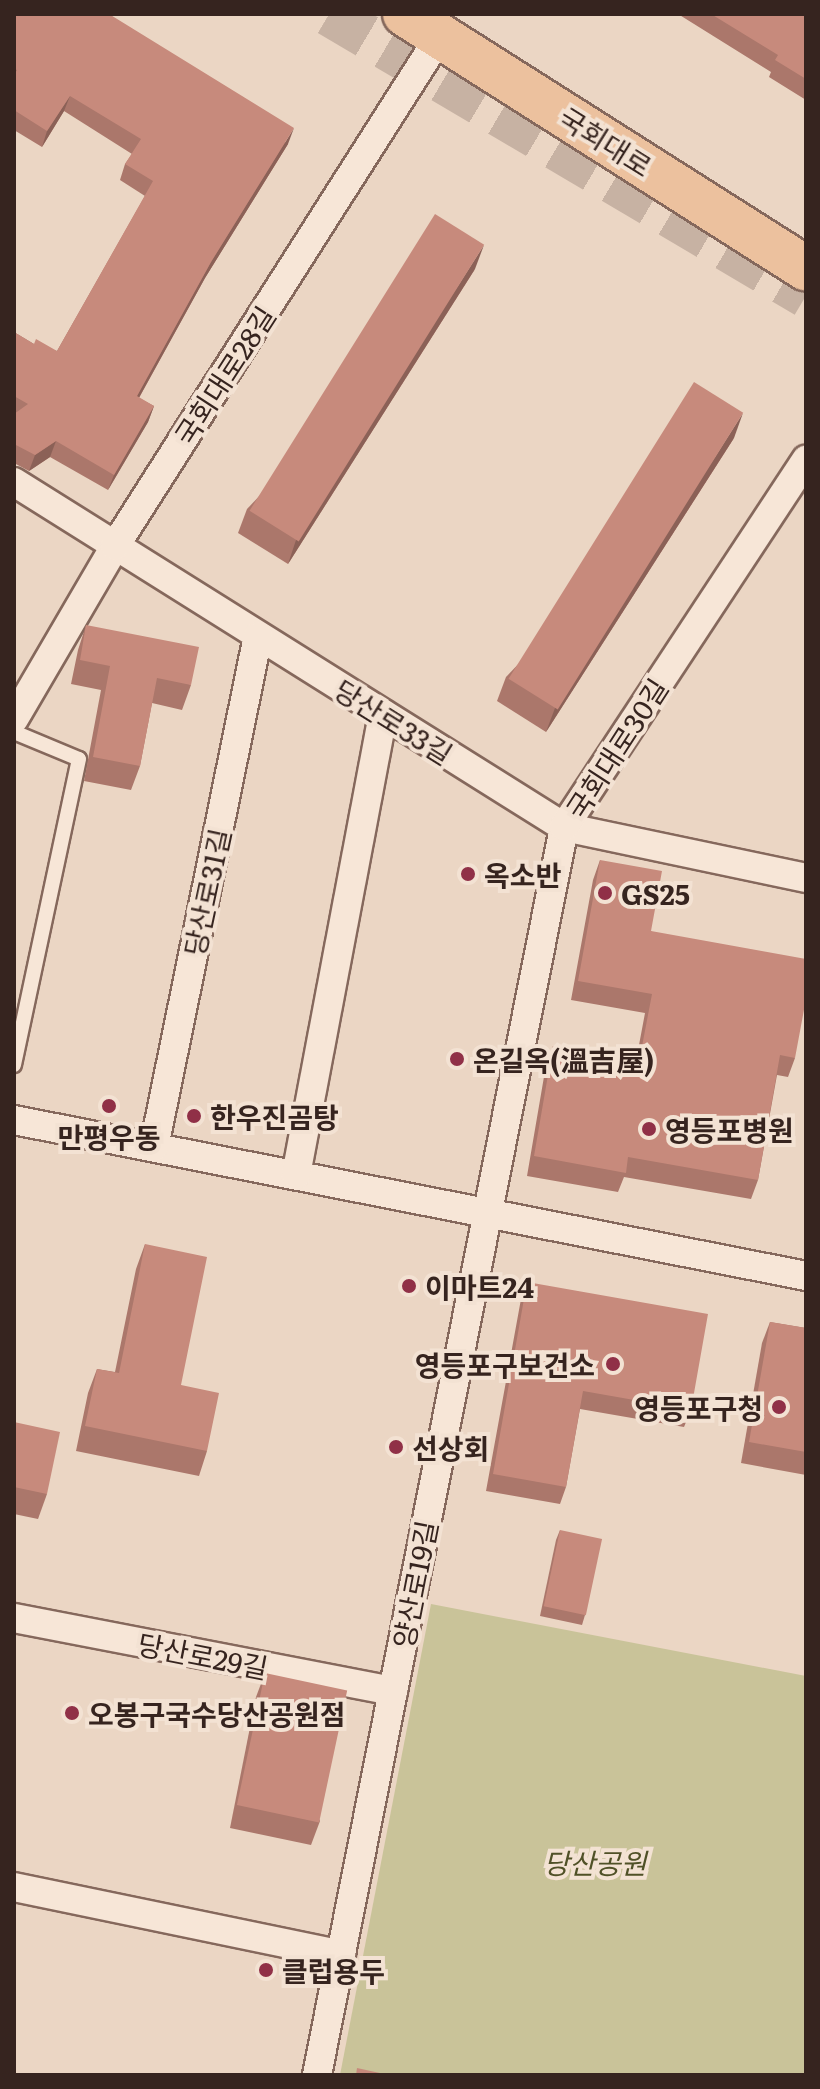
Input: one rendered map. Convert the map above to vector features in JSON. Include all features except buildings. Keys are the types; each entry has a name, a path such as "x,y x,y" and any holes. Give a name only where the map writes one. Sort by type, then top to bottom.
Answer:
{"main road":[{"name":"국회대로","path":"422,25 806,268"}],"street":[{"name":"국회대로28길","path":"14,719 422,25"},
{"name":"국회대로30길","path":"487,1213 564,827 806,460"},
{"name":"당산로33길","path":"14,482 564,827 806,878"},
{"name":"당산로31길","path":"154,1147 258,636"},
{"path":"296,1175 383,714"},
{"path":"14,1120 806,1276"},
{"name":"양산로19길","path":"317,2075 487,1213"},
{"name":"당산로29길","path":"14,1618 393,1691"},
{"path":"14,1887 341,1955"}],"lane":[{"path":"14,732 79,759 14,1065"}],"green space":[{"name":"당산공원","path":"431,1604 806,1676 806,2075 340,2075"}],"tunnel":[{"path":"329,14 806,296"}],"place":[{"name":"옥소반","path":"468,874"},
{"name":"GS25","path":"605,893"},
{"name":"온길옥(溫吉屋)","path":"457,1059"},
{"name":"만평우동","path":"109,1106"},
{"name":"한우진곰탕","path":"194,1116"},
{"name":"영등포병원","path":"649,1129"},
{"name":"이마트24","path":"409,1286"},
{"name":"영등포구보건소","path":"613,1364"},
{"name":"영등포구청","path":"779,1407"},
{"name":"선상회","path":"396,1447"},
{"name":"오봉구국수당산공원점","path":"72,1713"},
{"name":"클럽용두","path":"266,1970"}]}
